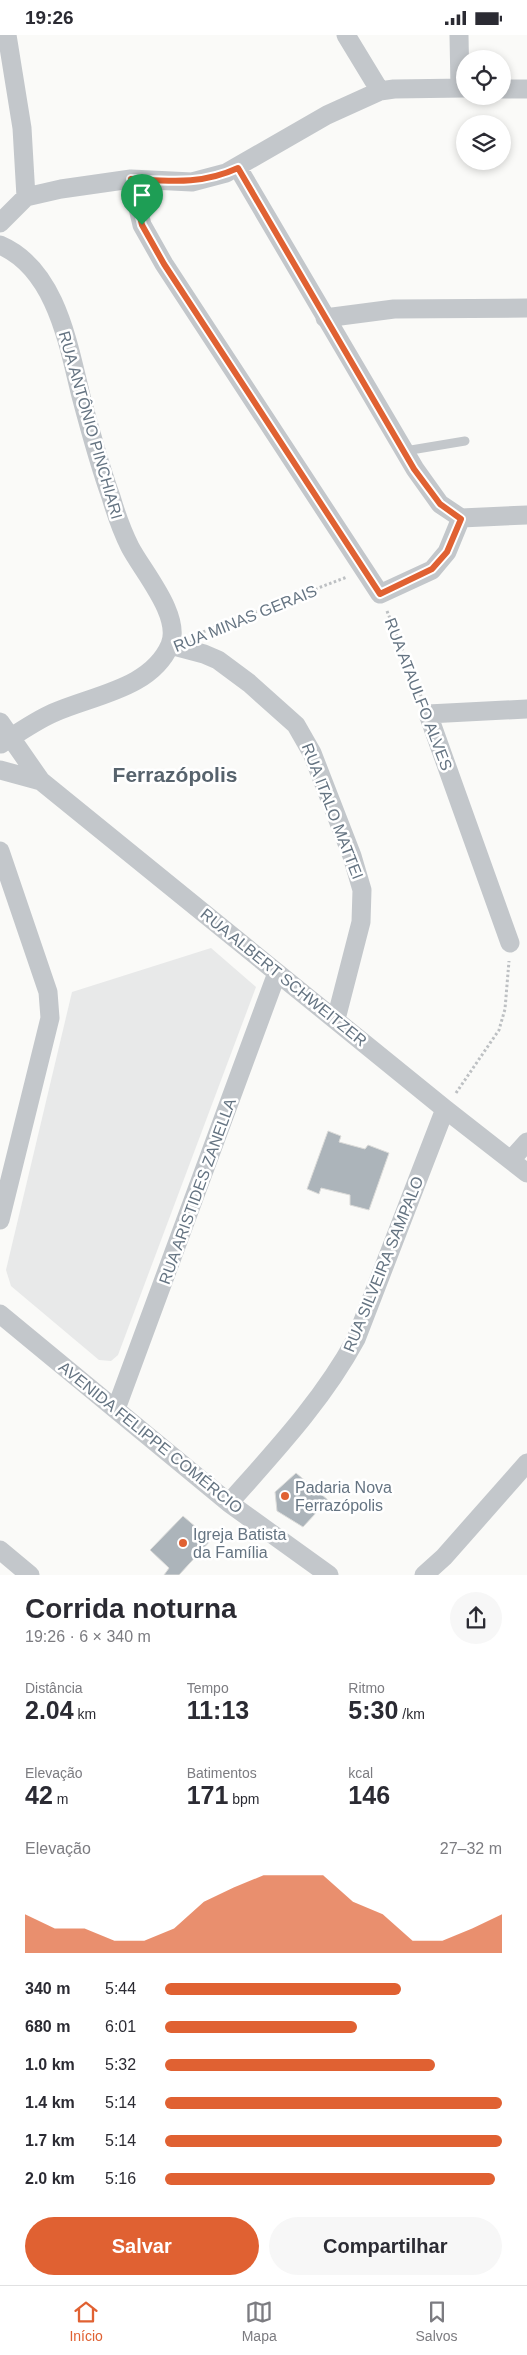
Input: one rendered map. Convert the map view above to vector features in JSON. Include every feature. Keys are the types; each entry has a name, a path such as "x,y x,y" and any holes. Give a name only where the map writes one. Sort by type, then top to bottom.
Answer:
{"street":[{"path":"7,35 22,128 26,197"},
{"path":"346,35 380,91"},
{"path":"459,35 460,50"},
{"path":"0,223 26,197 62,189 131,179 192,182 213,178 238,168 327,115 380,91 456,88"},
{"path":"511,89 527,89"},
{"path":"238,168 404,451 440,504 461,519 527,515"},
{"path":"131,179 142,225 164,264 380,594 432,569 447,552 461,519"},
{"name":"RUA ANTÔNIO PINCHIARI","path":"0,245 9,249 39,278 59,315 105,480 122,529 142,568 170,615 173,635 170,645"},
{"path":"325,318 394,309 527,308"},
{"name":"RUA MINAS GERAIS","path":"5,741 54,713 143,677 158,664 170,645"},
{"name":"RUA ITALO MATTEI","path":"170,645 204,653 218,660 249,683 296,725 312,753 346,839 360,878 362,890 361,922 336,1019"},
{"path":"428,714 527,709"},
{"name":"RUA ATAULFO ALVES","path":"428,714 510,943"},
{"name":"RUA ALBERT SCHWEITZER","path":"0,722 5,741 41,781 445,1109 527,1173"},
{"name":"RUA ALBERT SCHWEITZER","path":"2,773 41,781"},
{"path":"0,851 48,992 50,1018 0,1219"},
{"name":"RUA ARISTIDES ZANELLA","path":"116,1409 277,973"},
{"name":"RUA SILVEIRA SAMPALO","path":"229,1503 292,1432 342,1365 356,1339 445,1109"},
{"path":"511,1160 527,1143"},
{"name":"AVENIDA FELIPPE COMÉRCIO","path":"0,1314 229,1503 329,1575"},
{"path":"424,1575 444,1557 527,1463"},
{"path":"0,1550 30,1575"}],"lane":[{"path":"404,451 465,441"}],"path":[{"name":"RUA MINAS GERAIS","path":"170,645 366,570"},
{"name":"RUA ATAULFO ALVES","path":"380,594 428,714"},
{"path":"471,1073 499,1030 506,1009 508,971"}],"shaded area":[{"path":"211,948 256,987 118,1355 111,1361 99,1360 11,1286 6,1270 72,992"}],"building":[{"path":"328,1131 341,1136 339,1142 365,1149 368,1145 389,1153 369,1210 350,1205 350,1195 321,1188 319,1194 307,1189"},
{"path":"296,1473 328,1500 303,1527 277,1511 275,1492"},
{"name":"Igreja Batista da Família","path":"183,1516 211,1540 179,1575 164,1575 169,1568 150,1550"}],"place":[{"name":"Padaria Nova Ferrazópolis","path":"285,1496"},
{"name":"Igreja Batista da Família","path":"183,1543"}],"district":[{"name":"Ferrazópolis","path":"175,775"}],"route":[{"path":"238,168 414,469 440,504 450,513 461,519 447,552 432,569 380,594 164,264 142,225 136,207 131,179 192,182 213,178 238,168"}]}
